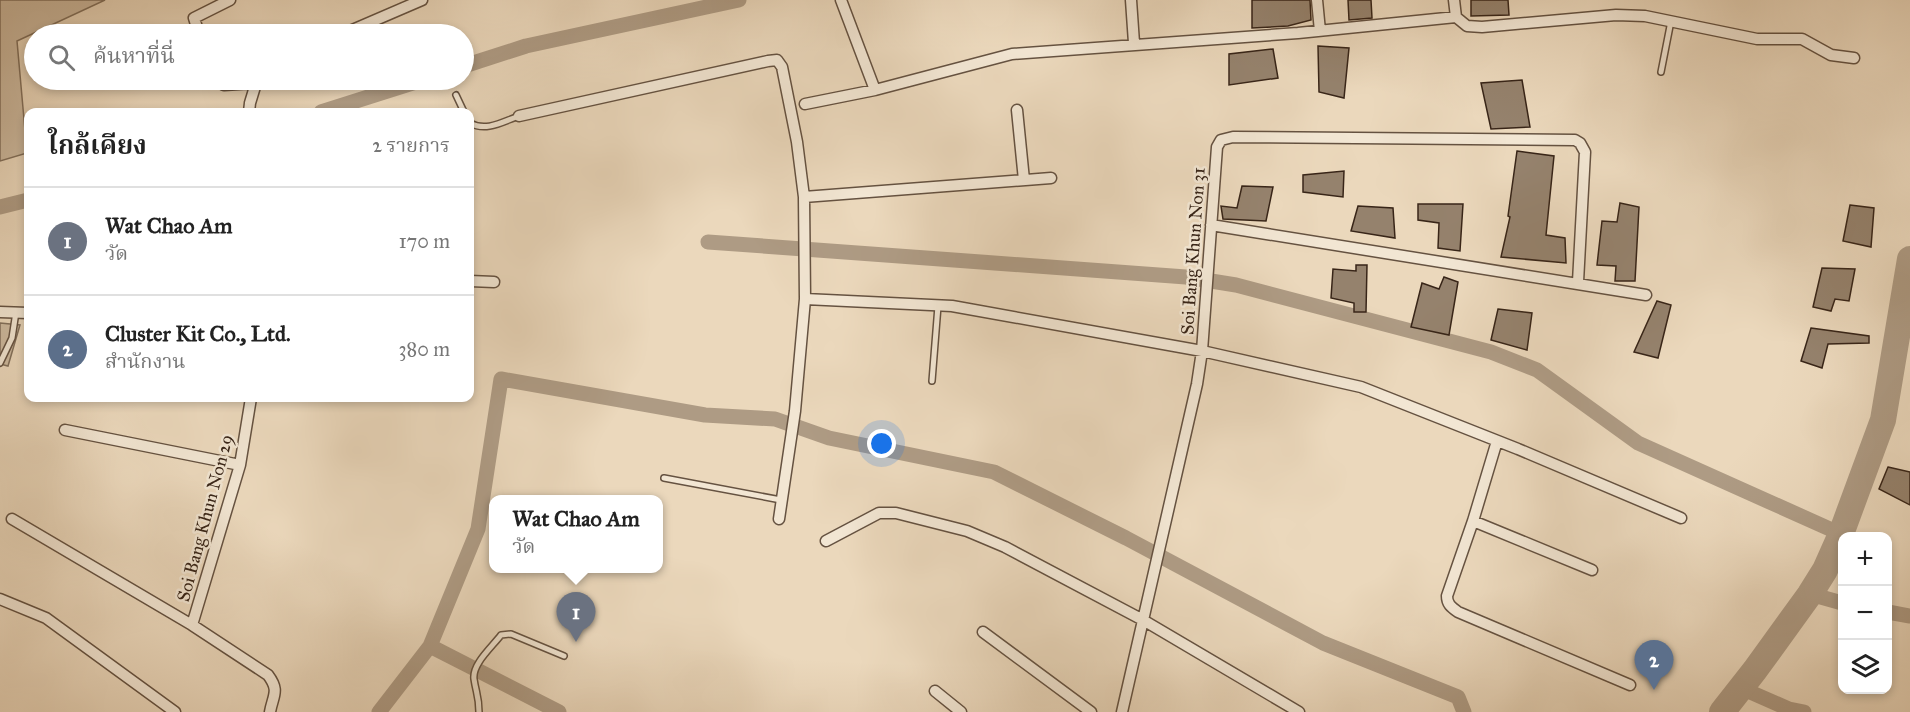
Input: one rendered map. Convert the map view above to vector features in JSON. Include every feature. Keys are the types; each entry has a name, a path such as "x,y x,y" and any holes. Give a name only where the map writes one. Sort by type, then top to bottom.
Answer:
{"street":[{"path":"196,24 194,18 230,0"},
{"path":"366,24 422,0"},
{"path":"841,0 875,90"},
{"path":"1131,0 1134,43"},
{"path":"1317,0 1320,31"},
{"path":"1454,0 1456,17 1467,26 1482,27 1616,15 1645,16 1757,39 1802,39 1831,55 1854,58"},
{"path":"805,104 875,90 1012,54 1134,43 1320,31 1456,17"},
{"path":"519,116 777,60 782,68 797,142 804,197 805,299 795,411 778,519"},
{"path":"250,108 254,90"},
{"path":"1017,110 1024,180"},
{"name":"Soi Bang Khun Non 31","path":"1122,712 1197,384 1202,351 1218,143 1225,138 1575,140 1580,142 1585,152 1578,282"},
{"path":"804,197 1052,178"},
{"path":"1211,225 1578,282 1646,295"},
{"path":"474,281 494,282"},
{"path":"805,299 964,308 1202,351 1361,387 1681,518"},
{"path":"0,312 24,313"},
{"name":"Soi Bang Khun Non 29","path":"250,402 240,465 192,625 268,675 276,689 270,712"},
{"path":"65,430 240,465"},
{"path":"1497,441 1447,596 1450,607 1630,685"},
{"path":"826,540 879,513 896,513 968,531 1005,546 1143,620 1299,712"},
{"path":"12,519 192,625"},
{"path":"1473,521 1592,570"},
{"path":"0,599 46,618 176,712"},
{"path":"982,632 1091,712"},
{"path":"935,690 961,712"}],"lane":[{"path":"1661,72 1671,21"},
{"path":"456,94 462,108"},
{"path":"474,126 485,128 519,116"},
{"path":"933,381 939,306"},
{"path":"0,363 12,338 16,312"},
{"path":"664,478 781,500"},
{"path":"479,712 479,696 473,677 478,664 501,635 511,634 564,656"}],"shaded area":[{"path":"0,0 105,0 53,24 24,24 24,38 17,41 24,119 24,154 0,161"},
{"path":"0,323 20,325 8,366 0,364"}],"building":[{"path":"1252,0 1310,0 1311,20 1288,26 1252,28"},
{"path":"1348,0 1371,0 1372,18 1349,20"},
{"path":"1471,0 1508,0 1509,15 1471,16"},
{"path":"1318,46 1349,48 1344,98 1319,92"},
{"path":"1273,49 1278,78 1229,85 1229,54"},
{"path":"1522,80 1530,127 1491,129 1481,83"},
{"path":"1517,151 1554,156 1546,235 1565,238 1566,263 1501,257 1510,217 1508,216"},
{"path":"1344,171 1343,197 1303,192 1303,175"},
{"path":"1242,186 1273,187 1266,221 1223,219 1221,206 1237,208"},
{"path":"1620,203 1639,207 1635,281 1615,281 1616,266 1597,265 1602,221 1617,222"},
{"path":"1418,204 1463,204 1460,251 1438,248 1439,223 1418,220"},
{"path":"1850,205 1874,208 1871,247 1843,241"},
{"path":"1358,206 1393,208 1395,238 1351,231"},
{"path":"1356,265 1367,265 1366,312 1354,312 1354,303 1331,298 1333,269 1356,271"},
{"path":"1822,268 1855,269 1849,301 1835,299 1831,311 1813,307"},
{"path":"1444,277 1458,282 1449,335 1411,327 1422,283 1439,289"},
{"path":"1657,301 1671,305 1658,358 1634,352"},
{"path":"1498,309 1532,313 1527,350 1491,340"},
{"path":"1811,328 1869,336 1869,343 1828,344 1822,368 1801,361"},
{"path":"1888,467 1910,472 1910,505 1879,489"}],"waterway":[{"path":"474,63 526,46 739,0"},
{"path":"334,108 390,90"},
{"path":"0,207 24,201"},
{"path":"708,242 1186,277 1236,285 1491,352 1537,370 1638,443 1838,533"},
{"path":"1722,712 1810,594 1825,570 1841,534 1883,420 1910,259"},
{"path":"379,712 430,646 478,529 501,379 705,415 775,419 829,438 994,472 1126,538 1323,643 1458,697 1464,712"},
{"path":"1810,594 1838,602"},
{"path":"1892,613 1910,616"},
{"path":"430,646 559,712"},
{"path":"1741,688 1789,709 1804,712"}],"place":[{"name":"Wat Chao Am","path":"576,642"},
{"name":"Cluster Kit Co., Ltd.","path":"1654,690"}]}
